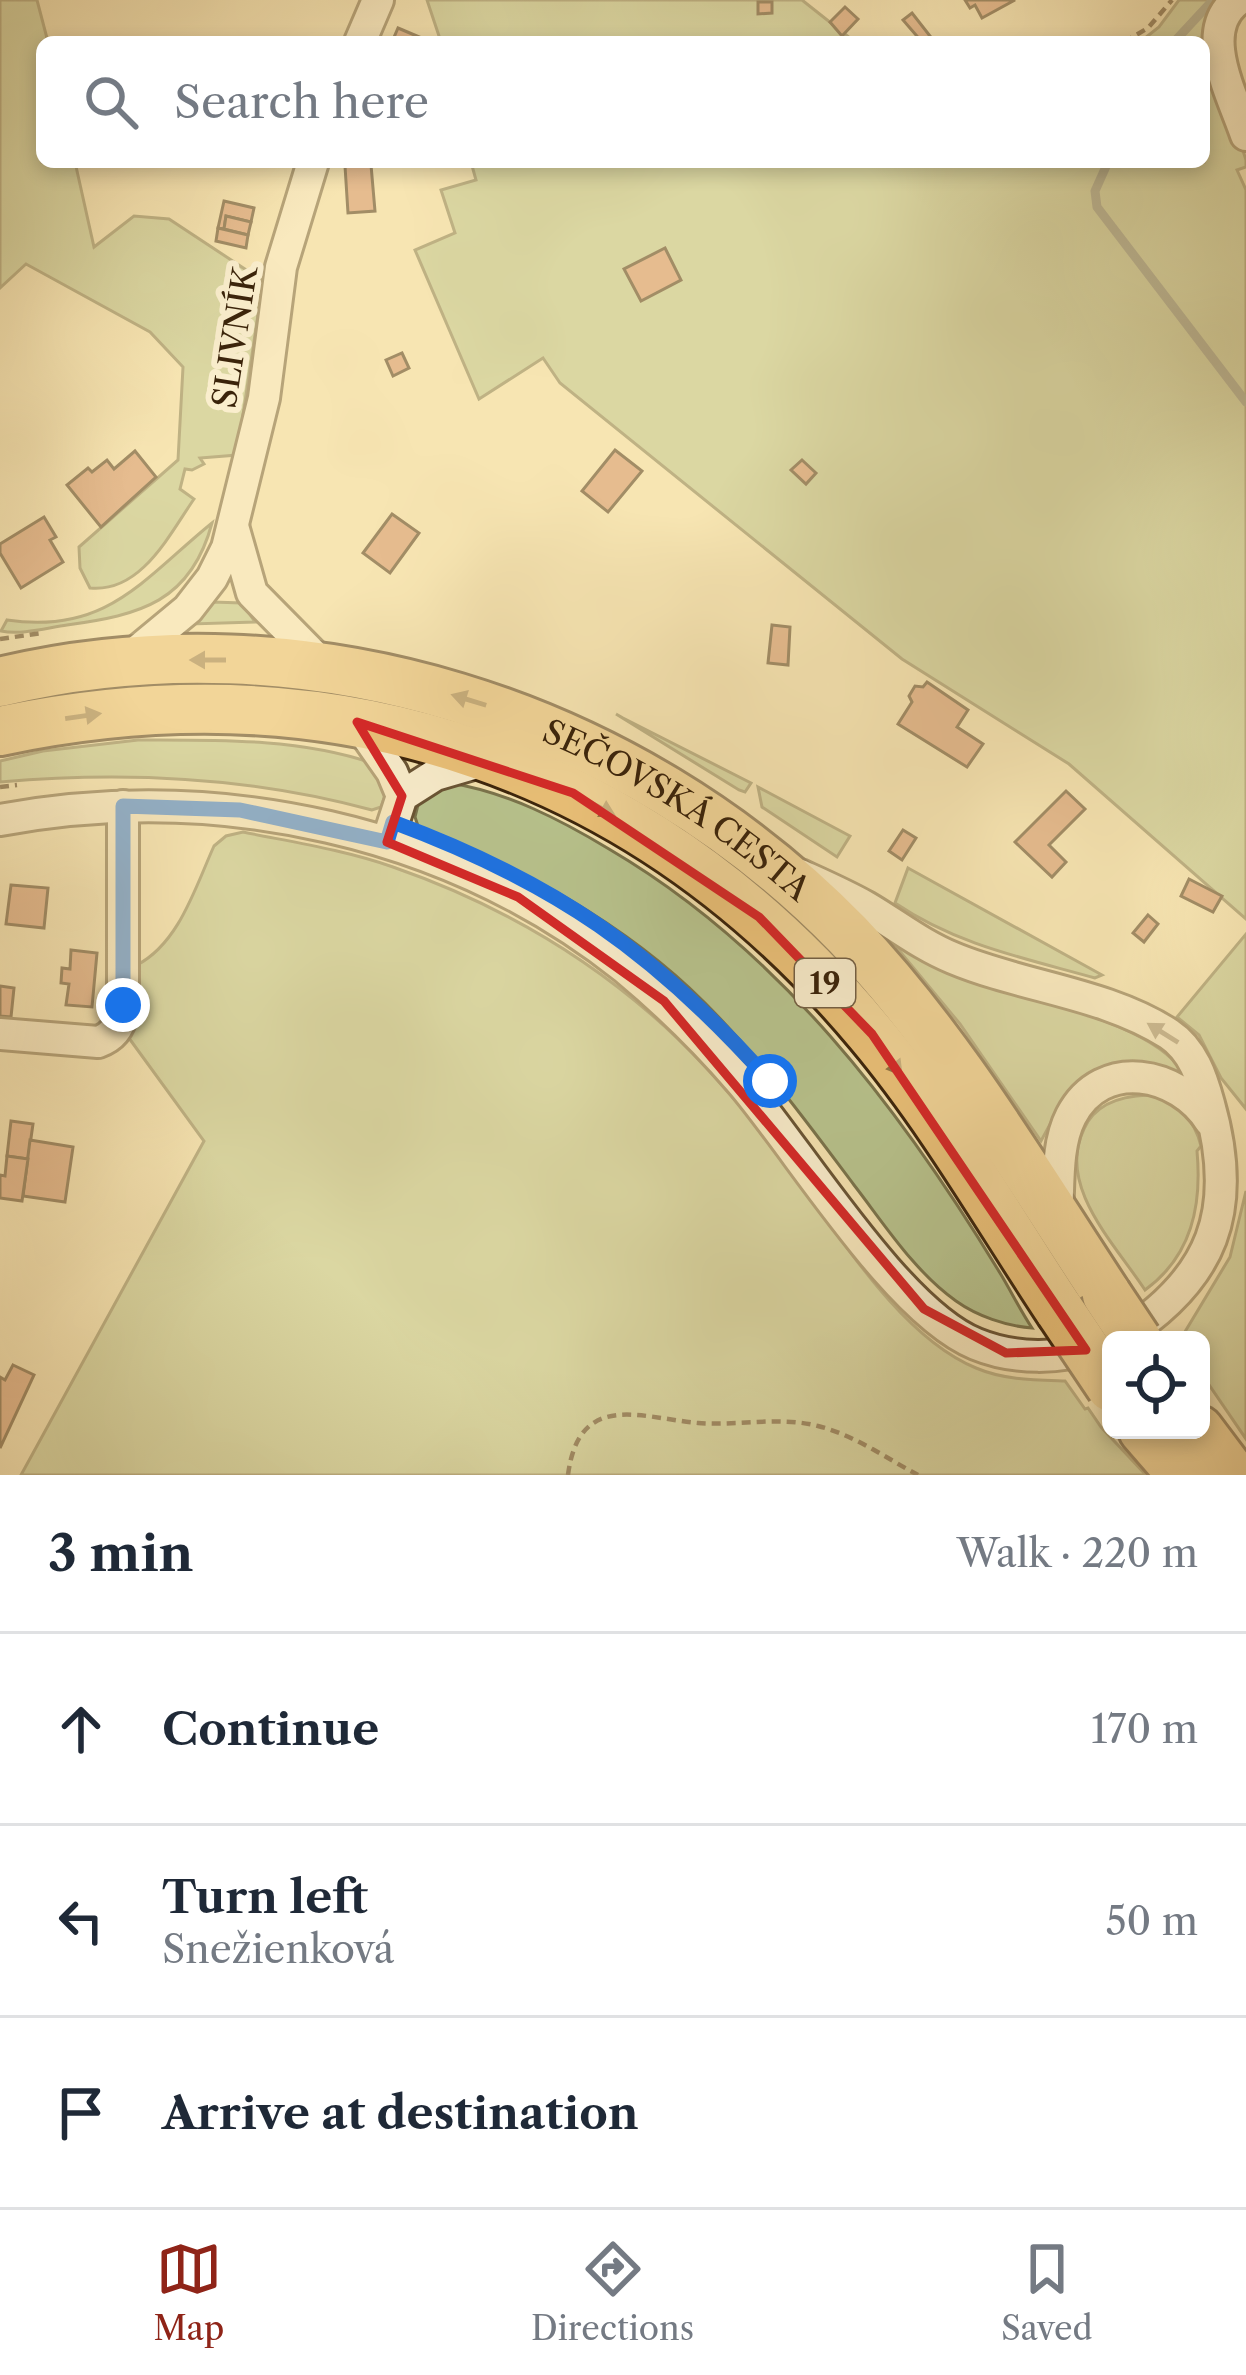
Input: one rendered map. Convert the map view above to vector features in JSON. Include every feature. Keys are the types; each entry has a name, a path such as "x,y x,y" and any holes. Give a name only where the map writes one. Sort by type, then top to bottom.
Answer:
{"main road":[{"name":"SEČOVSKÁ CESTA","path":"0,682 122,663 218,660 325,667 442,692 541,726 594,749 664,789 756,853 847,935 911,1007 1057,1219 1111,1326"},
{"name":"SEČOVSKÁ CESTA","path":"0,731 56,719 166,708 250,708 358,722 493,758 573,793 650,836 724,888 791,946 872,1034 1102,1374"},
{"path":"1151,1439 1182,1475"},
{"path":"1206,1439 1233,1475"}],"street":[{"path":"363,36 378,0"},
{"path":"1238,0 1226,9 1217,34 1246,135"},
{"name":"SLIVNÍK","path":"122,663 174,622 218,567 264,398 281,267 311,168"},
{"path":"233,525 252,593 325,667"},
{"path":"358,722 392,771 402,796"},
{"path":"387,842 402,796 435,775 493,758"},
{"path":"0,820 123,806 240,810 387,842 518,896 593,945 664,1001 743,1084 895,1280 949,1329 974,1344 1006,1353 1069,1354 1111,1326 1175,1298 1198,1270 1215,1232 1228,1145 1184,1047 1136,1018 952,958 867,908 756,853"},
{"path":"0,1034 98,1042 119,1024 123,1005 123,806"},
{"path":"1057,1219 1064,1134 1072,1113 1099,1085 1140,1077 1175,1085 1202,1108 1228,1145"}],"path":[{"path":"1134,36 1148,28 1172,0"},
{"path":"0,639 56,632"},
{"path":"0,787 20,785"},
{"path":"568,1475 572,1458 595,1422 641,1412 698,1423 816,1425 847,1436 918,1475"}],"highlighted area":[{"path":"357,722 573,793 759,917 872,1034 1086,1350 1006,1353 924,1309 664,1001 518,897 387,842 402,796"}],"green space":[{"path":"0,0 37,0 46,36 36,36 36,168 76,168 94,247 134,216 169,219 263,281 237,455 200,458 204,464 185,469 180,489 194,499 152,559 124,581 90,588 80,568 79,547 178,460 183,367 150,332 26,264 0,288"},
{"path":"427,0 802,0 847,36 439,36"},
{"path":"1179,0 1224,0 1208,36 1148,36"},
{"path":"1210,48 1246,160 1246,167 1237,170 1246,190 1246,919 1069,764 902,659 560,383 543,358 479,399 415,250 455,233 441,190 476,180 473,168 1210,168"},
{"path":"212,523 191,571 159,600 93,621 26,632 1,631 7,620 72,619 122,598"},
{"path":"212,602 242,603 255,622 192,624"},
{"path":"616,714 751,783 745,792 739,790"},
{"path":"138,740 256,742 315,749 372,763 387,790 381,807 372,810 280,790 187,780 93,777 0,782 0,761"},
{"path":"450,783 533,808 609,849 670,889 781,983 877,1092 920,1151 1032,1328 973,1311 927,1276 763,1068 673,973 570,900 418,826 419,801"},
{"path":"758,787 850,836 837,857 762,807"},
{"path":"243,832 393,867 497,911 593,969 670,1032 723,1086 870,1278 920,1332 947,1353 987,1372 1065,1381 1102,1428 1102,1439 1112,1439 1146,1475 21,1475 204,1141 126,1034 137,965 175,929 214,846 226,836"},
{"path":"908,868 1102,975 1095,978 992,949 918,917 895,903"},
{"path":"1246,934 1246,1109 1221,1078 1199,1035 1177,1017"},
{"path":"899,944 977,980 1118,1026 1145,1039 1183,1072 1061,1104 1041,1141 960,1024 897,948"},
{"path":"1148,1095 1182,1112 1201,1146 1190,1228 1174,1262 1145,1290 1093,1214 1083,1193 1077,1150 1089,1120 1102,1107"},
{"path":"1246,1191 1246,1439 1210,1386 1210,1331 1185,1331 1230,1257"}],"building":[{"path":"965,0 1015,0 982,18 975,5 970,8"},
{"path":"758,2 772,2 772,13 758,14"},
{"path":"845,7 858,19 842,36 830,22"},
{"path":"912,13 930,36 917,36 903,20"},
{"path":"345,168 371,168 375,211 348,213"},
{"path":"224,201 254,208 251,222 226,216 224,229 218,228"},
{"path":"226,216 251,222 248,235 224,229"},
{"path":"218,228 248,235 246,248 216,241"},
{"path":"665,248 681,280 641,301 624,269"},
{"path":"402,353 409,368 393,376 386,360"},
{"path":"615,450 642,471 608,512 582,491"},
{"path":"135,451 156,477 101,527 67,485 107,460 114,469"},
{"path":"802,460 816,473 806,484 791,470"},
{"path":"392,514 419,533 390,573 363,553"},
{"path":"44,517 63,562 21,588 0,553 0,544"},
{"path":"772,625 790,627 788,665 768,663"},
{"path":"927,682 968,710 957,727 983,744 967,767 898,724 912,702 909,696 915,686"},
{"path":"1066,791 1085,809 1049,845 1066,862 1052,877 1015,842"},
{"path":"903,830 916,838 902,860 889,851"},
{"path":"1189,879 1222,896 1213,912 1181,896"},
{"path":"11,885 48,888 44,928 6,924"},
{"path":"1148,915 1158,924 1144,942 1133,933"},
{"path":"71,950 97,953 92,1007 66,1005 69,984 61,983 62,968 70,969"},
{"path":"0,986 14,988 11,1017 0,1016"},
{"path":"11,1121 33,1124 28,1159 7,1156"},
{"path":"30,1140 73,1147 65,1202 23,1196"},
{"path":"7,1156 28,1159 22,1201 0,1198 0,1175 5,1176"},
{"path":"13,1365 34,1375 0,1448 0,1377 5,1380"}],"waterway":[{"path":"1180,36 1213,0"},
{"path":"1105,168 1095,191 1097,207 1246,402"}],"route":[{"path":"123,1005 123,806 240,810 387,842 393,822 466,849 592,919 654,964 708,1013 770,1081"}]}
